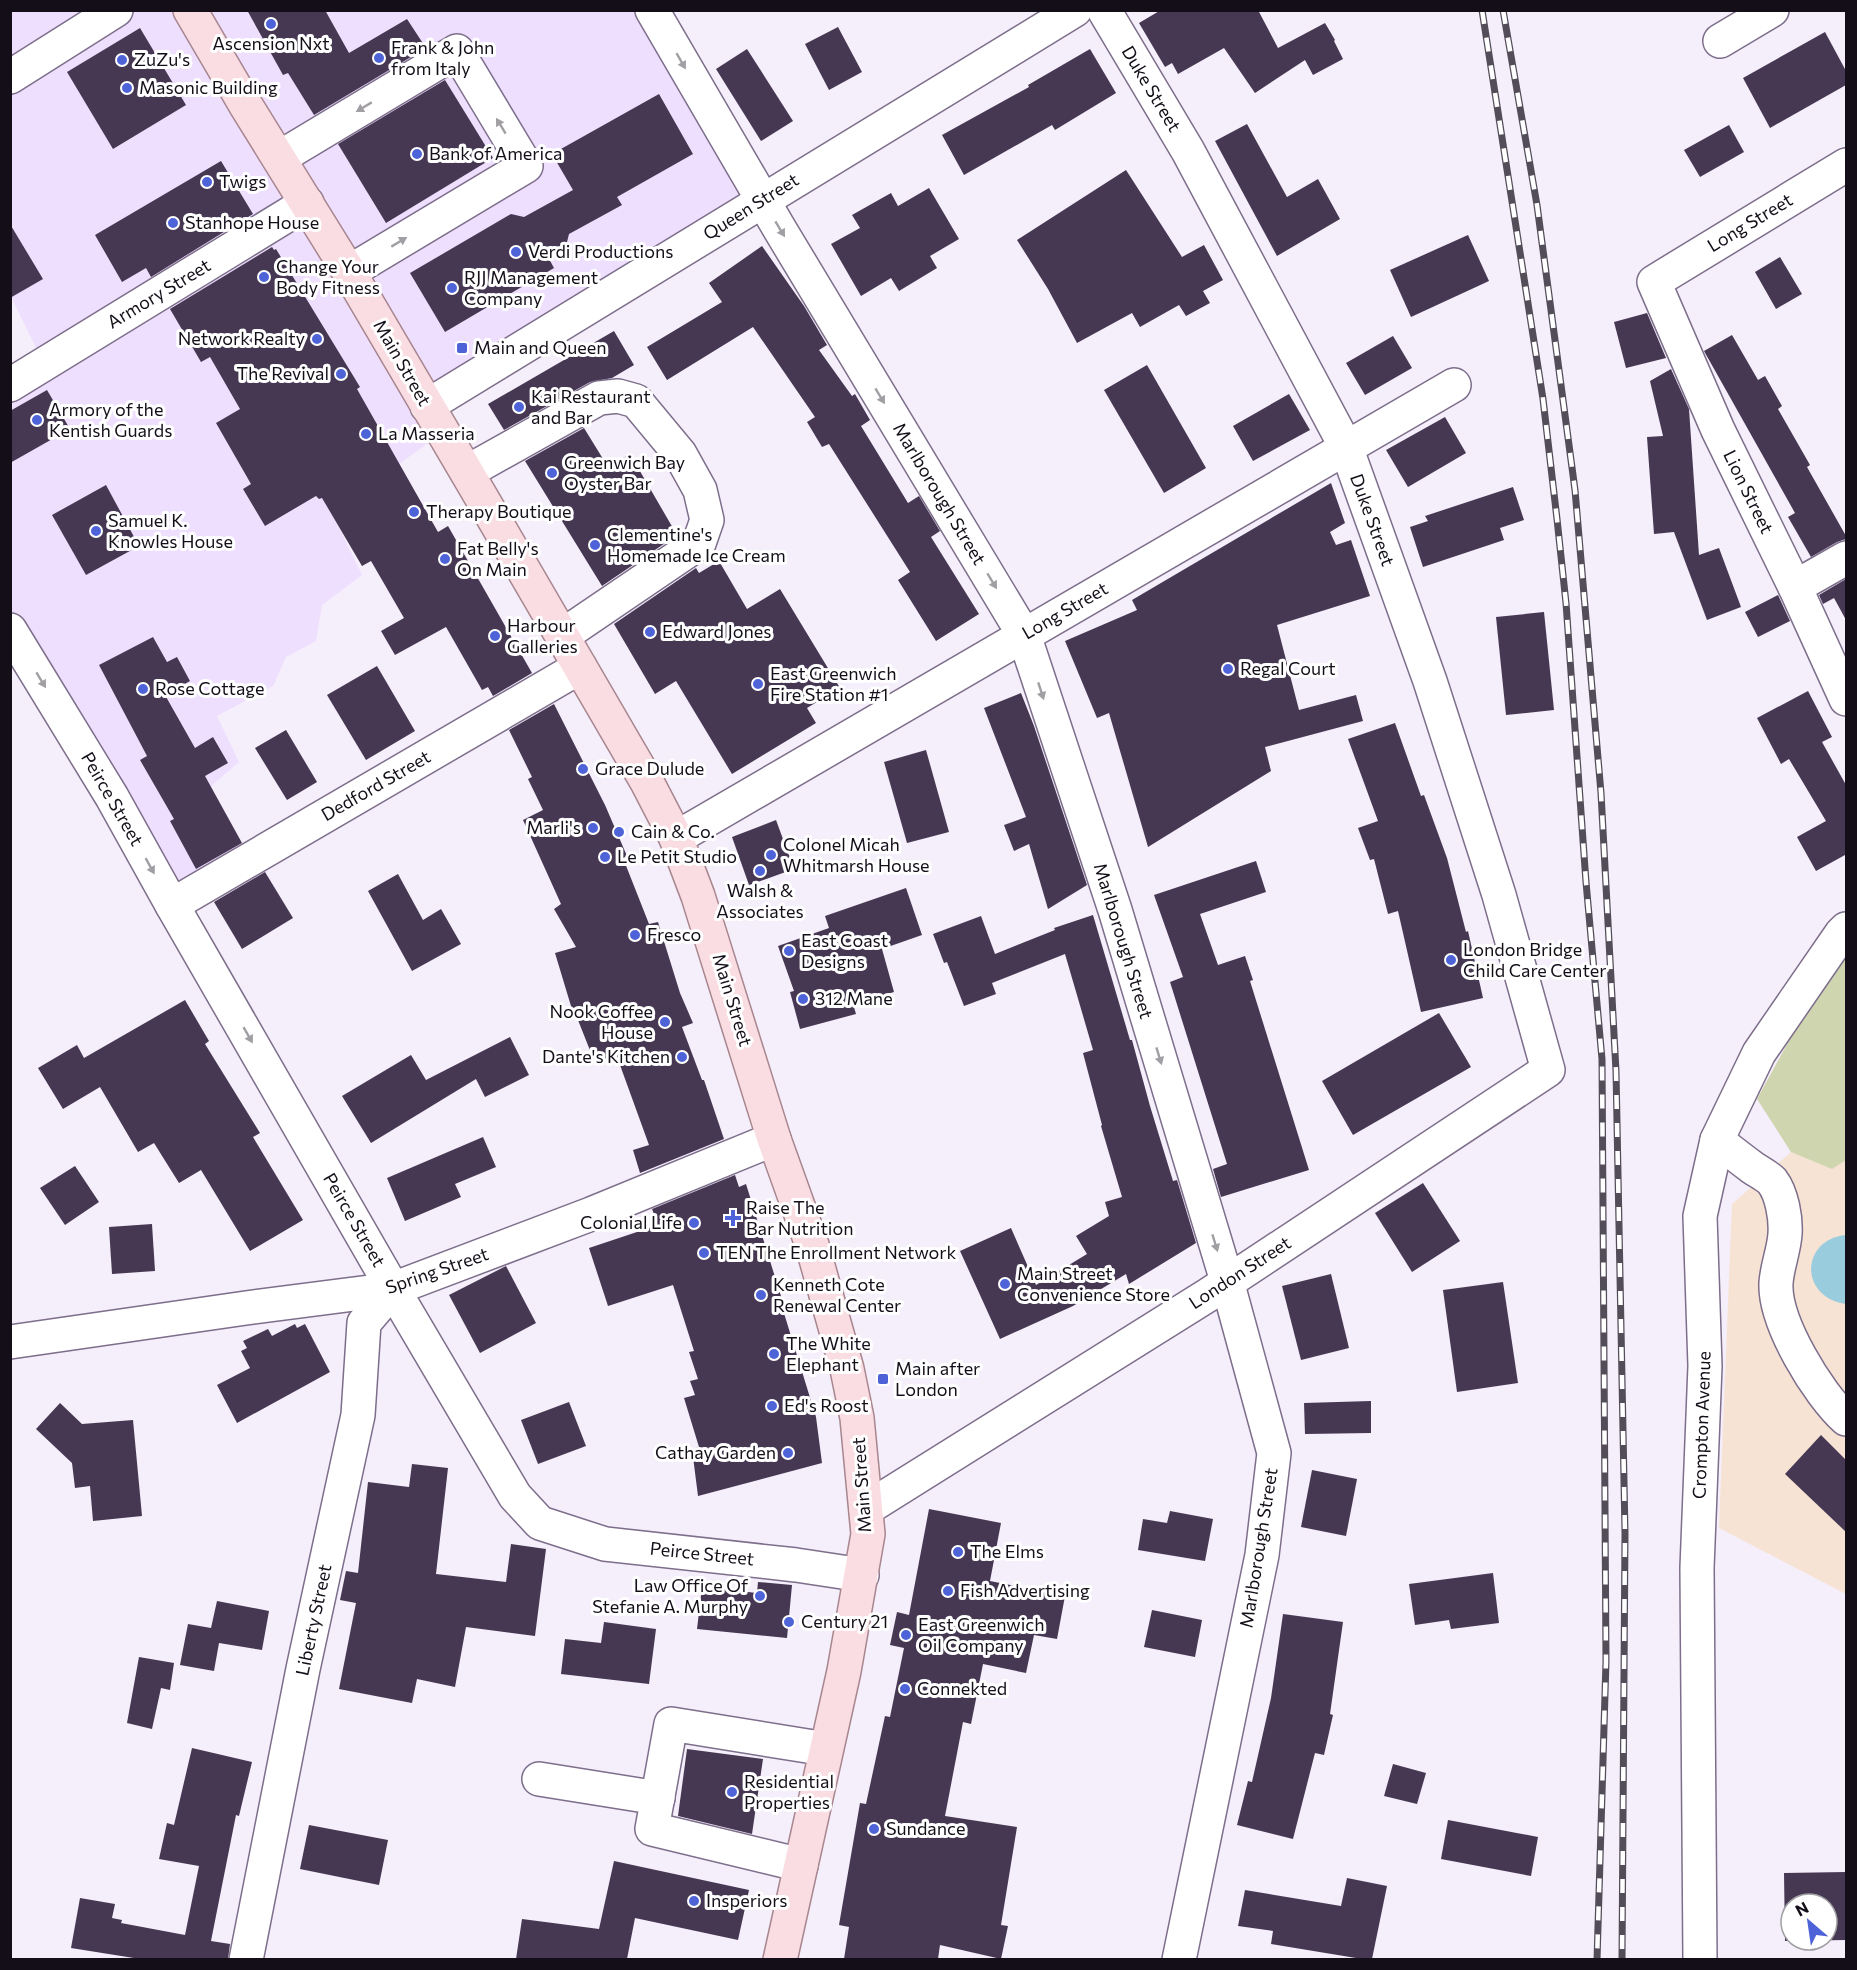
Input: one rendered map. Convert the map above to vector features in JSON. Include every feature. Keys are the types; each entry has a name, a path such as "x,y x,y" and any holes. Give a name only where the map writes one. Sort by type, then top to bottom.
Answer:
{"main road":[{"name":"Main Street","path":"190,10 467,472 647,782 676,838 702,906 774,1138 812,1245 847,1369 857,1418 868,1534 862,1575 826,1749 780,1959"}],"street":[{"path":"10,77 116,10"},
{"name":"Marlborough Street","path":"651,10 1024,635 1115,910 1227,1281 1274,1453 1262,1555 1179,1959"},
{"name":"Queen Street","path":"427,406 1075,10"},
{"name":"Duke Street","path":"1104,10 1188,151 1346,447 1430,681 1492,872 1548,1070"},
{"path":"1720,41 1772,10"},
{"path":"279,158 457,51 526,166 349,272"},
{"name":"Long Street","path":"1654,282 1846,165"},
{"name":"Armory Street","path":"10,385 307,203"},
{"name":"Lion Street","path":"1654,282 1718,430 1795,587 1846,699"},
{"name":"Long Street","path":"676,838 1454,385"},
{"path":"467,472 599,398 618,396 636,401 680,454 700,490 707,520 699,543 562,636"},
{"path":"1795,587 1846,558"},
{"name":"Peirce Street","path":"10,630 112,797 393,1289 515,1496 540,1523 605,1544 796,1565 862,1575"},
{"name":"Dedford Street","path":"172,905 580,667"},
{"name":"Crompton Avenue","path":"1700,1959 1697,1568 1705,1366 1700,1216 1717,1140 1759,1053 1846,929"},
{"name":"London Street","path":"866,1509 1208,1295 1548,1070"},
{"name":"Spring Street","path":"10,1342 393,1289 591,1214 774,1138"},
{"path":"1717,1140 1772,1181 1784,1211 1785,1234 1776,1285 1781,1315 1808,1370 1846,1419"},
{"name":"Liberty Street","path":"246,1959 303,1669 358,1415 364,1323 393,1289"},
{"path":"801,1865 652,1829 671,1724 826,1749"},
{"path":"539,1779 658,1798"}],"shaded area":[{"path":"11,11 649,11 758,195 435,411 439,435 332,513 362,575 322,605 316,641 286,657 273,686 217,716 239,762 210,787 247,857 171,902 11,633 10,393 48,372 12,299"},
{"path":"1791,1152 1832,1168 1846,1160 1846,1594 1719,1528 1732,1204"}],"green space":[{"path":"1846,957 1846,1160 1832,1169 1791,1152 1757,1099 1814,995"}],"water":[{"path":"1846,1235 1846,1304 1830,1299 1819,1291 1813,1280 1811,1268 1820,1246 1831,1239"}],"building":[{"path":"247,10 325,10 349,53 407,19 426,48 314,115 288,73 283,75"},
{"path":"1161,10 1258,10 1278,48 1325,23 1343,59 1313,75 1305,60 1255,93 1224,48 1178,74 1172,63 1165,67 1139,23"},
{"path":"838,27 862,72 829,90 805,44"},
{"name":"Masonic Building","path":"140,28 186,105 113,149 67,72"},
{"path":"1825,32 1846,71 1846,85 1770,128 1743,78"},
{"path":"747,49 793,121 761,141 716,69"},
{"path":"1090,49 1116,93 1055,130 1052,125 964,175 942,135 1029,87 1028,85"},
{"name":"Bank of America","path":"445,80 493,158 386,223 338,144"},
{"path":"659,94 693,154 617,197 622,205 569,234 566,246 548,257 554,268 445,332 410,273 511,214 524,217 573,190 552,154"},
{"path":"1247,124 1287,197 1318,179 1340,219 1277,256 1215,141"},
{"path":"1729,125 1744,152 1700,177 1684,150"},
{"name":"Stanhope House","path":"221,161 253,214 151,277 146,268 122,282 95,235"},
{"path":"1126,170 1182,257 1204,245 1223,280 1203,291 1210,303 1186,316 1179,305 1140,327 1132,313 1077,343 1048,289 1017,240"},
{"path":"929,188 959,239 930,256 937,268 899,291 891,278 861,296 831,244 860,228 852,215 891,193 898,206"},
{"path":"10,224 43,279 10,298"},
{"path":"1468,235 1489,281 1411,317 1390,270"},
{"path":"762,246 804,306 827,345 819,350 852,396 855,394 870,420 861,426 908,503 919,496 940,531 931,537 979,614 936,641 898,580 910,572 829,444 822,447 807,422 815,417 753,327 667,380 647,347 722,302 709,283"},
{"path":"272,247 276,249 360,387 357,389 438,532 448,526 532,673 493,696 488,687 482,690 446,627 395,655 381,631 404,618 371,561 362,566 322,498 319,499 316,496 265,526 243,489 251,484 216,423 240,409 210,357 201,362 170,309"},
{"path":"1780,257 1802,294 1776,309 1755,272"},
{"path":"1647,313 1666,358 1626,368 1614,322"},
{"path":"614,331 634,365 612,378 590,382 504,430 488,404"},
{"path":"1732,335 1758,380 1765,376 1782,406 1778,409 1810,465 1807,467 1846,536 1846,539 1811,557 1788,517 1795,513 1704,351"},
{"path":"1393,336 1412,368 1365,395 1346,363"},
{"path":"1147,365 1206,468 1164,493 1104,390"},
{"path":"1671,369 1689,409 1699,555 1719,548 1741,607 1707,620 1674,532 1654,534 1647,437 1663,436 1650,381"},
{"name":"Armory of the Kentish Guards","path":"47,390 70,429 10,463 10,411"},
{"path":"1289,394 1310,430 1253,461 1233,426"},
{"path":"1445,417 1466,453 1408,487 1386,450"},
{"path":"584,428 608,467 630,454 677,535 602,586 525,461"},
{"name":"Regal Court","path":"1331,483 1345,523 1330,532 1336,545 1351,540 1370,596 1277,625 1299,710 1356,695 1363,721 1265,747 1271,771 1148,847 1109,713 1097,718 1065,641 1137,610 1132,600"},
{"name":"Samuel K. Knowles House","path":"106,485 139,546 86,575 52,515"},
{"path":"1513,487 1524,520 1500,528 1504,540 1423,567 1410,527 1428,521 1425,516"},
{"name":"East Greenwich Fire Station #1","path":"719,561 747,609 780,589 840,688 807,708 816,723 732,774 676,681 655,694 614,624 696,568 699,573"},
{"path":"1846,579 1846,620 1834,598 1823,604 1819,595"},
{"path":"1778,595 1790,621 1758,637 1745,612"},
{"path":"1544,612 1554,710 1506,715 1496,617"},
{"path":"153,637 167,662 177,657 190,681 165,695 195,748 213,737 228,763 205,776 242,843 196,869 170,821 174,819 140,760 147,756 99,665"},
{"path":"377,666 415,731 366,760 327,695"},
{"path":"1808,691 1832,737 1822,742 1846,785 1846,857 1845,855 1816,871 1797,837 1826,821 1789,759 1781,764 1757,718"},
{"path":"1021,693 1087,885 1048,909 1029,844 1014,851 1004,825 1026,817 984,708"},
{"path":"554,704 605,805 627,856 623,858 649,924 658,922 680,993 693,1023 682,1027 702,1080 704,1080 724,1139 640,1173 633,1150 649,1145 616,1054 595,1063 576,1015 574,1016 555,953 576,947 554,909 561,904 523,820 543,810 528,779 532,777 509,730"},
{"path":"1395,723 1421,796 1424,795 1447,858 1466,932 1468,931 1483,998 1421,1012 1398,911 1388,914 1374,859 1370,860 1358,828 1378,821 1348,739"},
{"path":"286,730 317,782 287,800 255,748"},
{"path":"926,750 949,832 907,843 884,762"},
{"name":"Colonel Micah Whitmarsh House","path":"776,820 794,869 749,885 732,837"},
{"path":"1256,861 1266,892 1200,914 1218,965 1245,956 1253,980 1250,981 1309,1170 1221,1197 1213,1169 1227,1164 1170,982 1183,977 1154,895"},
{"path":"265,872 293,918 242,949 214,902"},
{"path":"398,874 423,920 441,909 461,944 412,971 368,891"},
{"path":"906,888 922,935 882,949 894,992 853,1004 856,1014 800,1029 790,992 794,991 778,946 829,928 825,916"},
{"path":"1093,915 1173,1181 1177,1180 1196,1243 1129,1284 1126,1274 1073,1306 1000,1339 960,1251 1011,1228 1036,1285 1087,1254 1076,1236 1109,1216 1105,1202 1122,1197 1083,1053 1093,1050 1065,954 992,983 996,994 964,1006 933,934 981,916 995,954 1055,930 1054,928"},
{"path":"185,1000 209,1041 205,1044 260,1133 253,1137 303,1220 250,1251 201,1170 179,1183 154,1143 138,1152 100,1087 63,1109 38,1068 77,1045 84,1058"},
{"path":"1439,1013 1471,1067 1353,1135 1322,1081"},
{"path":"510,1037 529,1075 485,1097 476,1079 371,1143 342,1096 411,1055 426,1080"},
{"path":"483,1137 496,1167 455,1184 461,1197 405,1221 387,1178"},
{"path":"75,1166 99,1202 65,1225 40,1188"},
{"path":"735,1175 739,1187 746,1184 785,1309 783,1310 816,1417 822,1463 698,1496 692,1449 699,1447 684,1398 695,1395 690,1381 698,1379 689,1352 694,1351 673,1285 608,1306 589,1248 655,1226 651,1215 654,1214 652,1209"},
{"path":"1423,1183 1460,1241 1412,1272 1375,1213"},
{"path":"152,1224 155,1271 112,1274 109,1227"},
{"path":"506,1266 536,1323 480,1353 449,1295"},
{"path":"1331,1274 1349,1348 1301,1360 1282,1286"},
{"path":"1503,1282 1518,1383 1457,1392 1443,1290"},
{"path":"295,1324 297,1328 305,1324 330,1372 237,1423 217,1385 250,1368 241,1351 247,1348 243,1341 268,1329 272,1336"},
{"path":"1371,1401 1371,1433 1305,1434 1304,1403"},
{"path":"569,1402 586,1446 538,1464 521,1420"},
{"path":"60,1403 82,1424 133,1420 142,1516 93,1521 90,1486 75,1488 72,1463 36,1429"},
{"path":"1821,1435 1846,1460 1846,1532 1785,1474"},
{"path":"412,1464 448,1468 436,1574 506,1582 511,1544 546,1549 535,1636 466,1627 455,1687 417,1679 412,1703 339,1689 356,1603 340,1600 346,1571 358,1573 368,1482 409,1487"},
{"path":"1312,1470 1357,1479 1346,1536 1301,1527"},
{"path":"929,1509 1001,1523 990,1581 1065,1596 1057,1639 1034,1635 1026,1673 983,1664 971,1724 963,1722 945,1816 1017,1827 1001,1925 1008,1926 1001,1959 940,1945 938,1959 844,1959 849,1927 839,1925 860,1803 866,1804 885,1716 890,1717 904,1648 890,1645 897,1612 909,1615"},
{"path":"1170,1511 1213,1519 1205,1561 1138,1550 1143,1519 1167,1523"},
{"path":"1493,1573 1499,1623 1451,1629 1449,1620 1415,1625 1409,1584"},
{"path":"758,1582 792,1585 787,1638 697,1629 702,1587 757,1593"},
{"path":"217,1601 269,1611 262,1650 219,1643 214,1671 180,1665 188,1624 211,1628"},
{"path":"1152,1610 1202,1620 1195,1657 1144,1647"},
{"path":"1283,1614 1343,1622 1330,1714 1333,1715 1324,1755 1315,1753 1293,1839 1237,1825 1248,1781 1252,1782 1271,1698"},
{"path":"604,1622 656,1629 649,1684 561,1674 565,1639 601,1643"},
{"path":"139,1657 174,1663 170,1690 161,1688 152,1729 127,1723"},
{"path":"192,1748 252,1762 239,1816 236,1815 211,1941 230,1944 228,1959 140,1959 71,1948 80,1898 115,1904 112,1918 122,1920 121,1923 185,1935 199,1866 159,1859 167,1823 174,1825"},
{"path":"687,1749 763,1759 752,1834 678,1816"},
{"path":"1393,1764 1426,1773 1417,1804 1384,1796"},
{"path":"1448,1820 1538,1837 1531,1876 1441,1859"},
{"path":"309,1825 388,1840 379,1885 300,1869"},
{"path":"614,1861 749,1890 738,1940 635,1918 627,1959 516,1959 522,1919 599,1929"},
{"path":"1846,1872 1846,1940 1839,1940 1839,1892 1784,1892 1784,1873"},
{"path":"1347,1878 1387,1886 1372,1959 1271,1944 1273,1931 1238,1926 1245,1890 1341,1906"}],"railway":[{"path":"1482,10 1543,399 1557,519 1566,603 1586,882 1602,1059 1606,1661 1597,1960"},
{"path":"1503,10 1537,205 1575,490 1601,793 1616,1071 1625,1533 1622,1960"}],"place":[{"name":"Ascension Nxt","path":"271,24"},
{"name":"Frank & John from Italy","path":"379,58"},
{"name":"ZuZu's","path":"122,60"},
{"name":"Masonic Building","path":"127,88"},
{"name":"Bank of America","path":"417,154"},
{"name":"Twigs","path":"207,182"},
{"name":"Stanhope House","path":"173,223"},
{"name":"Verdi Productions","path":"516,252"},
{"name":"Change Your Body Fitness","path":"264,277"},
{"name":"RJJ Management Company","path":"452,288"},
{"name":"Network Realty","path":"317,339"},
{"name":"Main and Queen","path":"462,348"},
{"name":"The Revival","path":"341,374"},
{"name":"Kai Restaurant and Bar","path":"519,407"},
{"name":"Armory of the Kentish Guards","path":"37,420"},
{"name":"La Masseria","path":"366,434"},
{"name":"Greenwich Bay Oyster Bar","path":"552,473"},
{"name":"Therapy Boutique","path":"414,512"},
{"name":"Samuel K. Knowles House","path":"96,531"},
{"name":"Clementine's Homemade Ice Cream","path":"595,545"},
{"name":"Fat Belly's On Main","path":"445,559"},
{"name":"Edward Jones","path":"650,632"},
{"name":"Harbour Galleries","path":"495,636"},
{"name":"Regal Court","path":"1228,669"},
{"name":"East Greenwich Fire Station #1","path":"758,684"},
{"name":"Rose Cottage","path":"143,689"},
{"name":"Grace Dulude","path":"583,769"},
{"name":"Marli's","path":"593,828"},
{"name":"Cain & Co.","path":"619,832"},
{"name":"Colonel Micah Whitmarsh House","path":"771,855"},
{"name":"Le Petit Studio","path":"605,857"},
{"name":"Walsh & Associates","path":"760,871"},
{"name":"Fresco","path":"635,935"},
{"name":"East Coast Designs","path":"789,951"},
{"name":"London Bridge Child Care Center","path":"1451,960"},
{"name":"312 Mane","path":"803,999"},
{"name":"Nook Coffee House","path":"665,1022"},
{"name":"Dante's Kitchen","path":"682,1057"},
{"name":"Raise The Bar Nutrition","path":"733,1218"},
{"name":"Colonial Life","path":"694,1223"},
{"name":"TEN The Enrollment Network","path":"704,1253"},
{"name":"Main Street Convenience Store","path":"1005,1284"},
{"name":"Kenneth Cote Renewal Center","path":"761,1295"},
{"name":"The White Elephant","path":"774,1354"},
{"name":"Main after London","path":"883,1379"},
{"name":"Ed's Roost","path":"772,1406"},
{"name":"Cathay Garden","path":"788,1453"},
{"name":"The Elms","path":"958,1552"},
{"name":"Fish Advertising","path":"948,1591"},
{"name":"Law Office Of Stefanie A. Murphy","path":"760,1596"},
{"name":"Century 21","path":"789,1622"},
{"name":"East Greenwich Oil Company","path":"906,1635"},
{"name":"Connekted","path":"905,1689"},
{"name":"Residential Properties","path":"732,1792"},
{"name":"Sundance","path":"874,1829"},
{"name":"Insperiors","path":"694,1901"}]}
